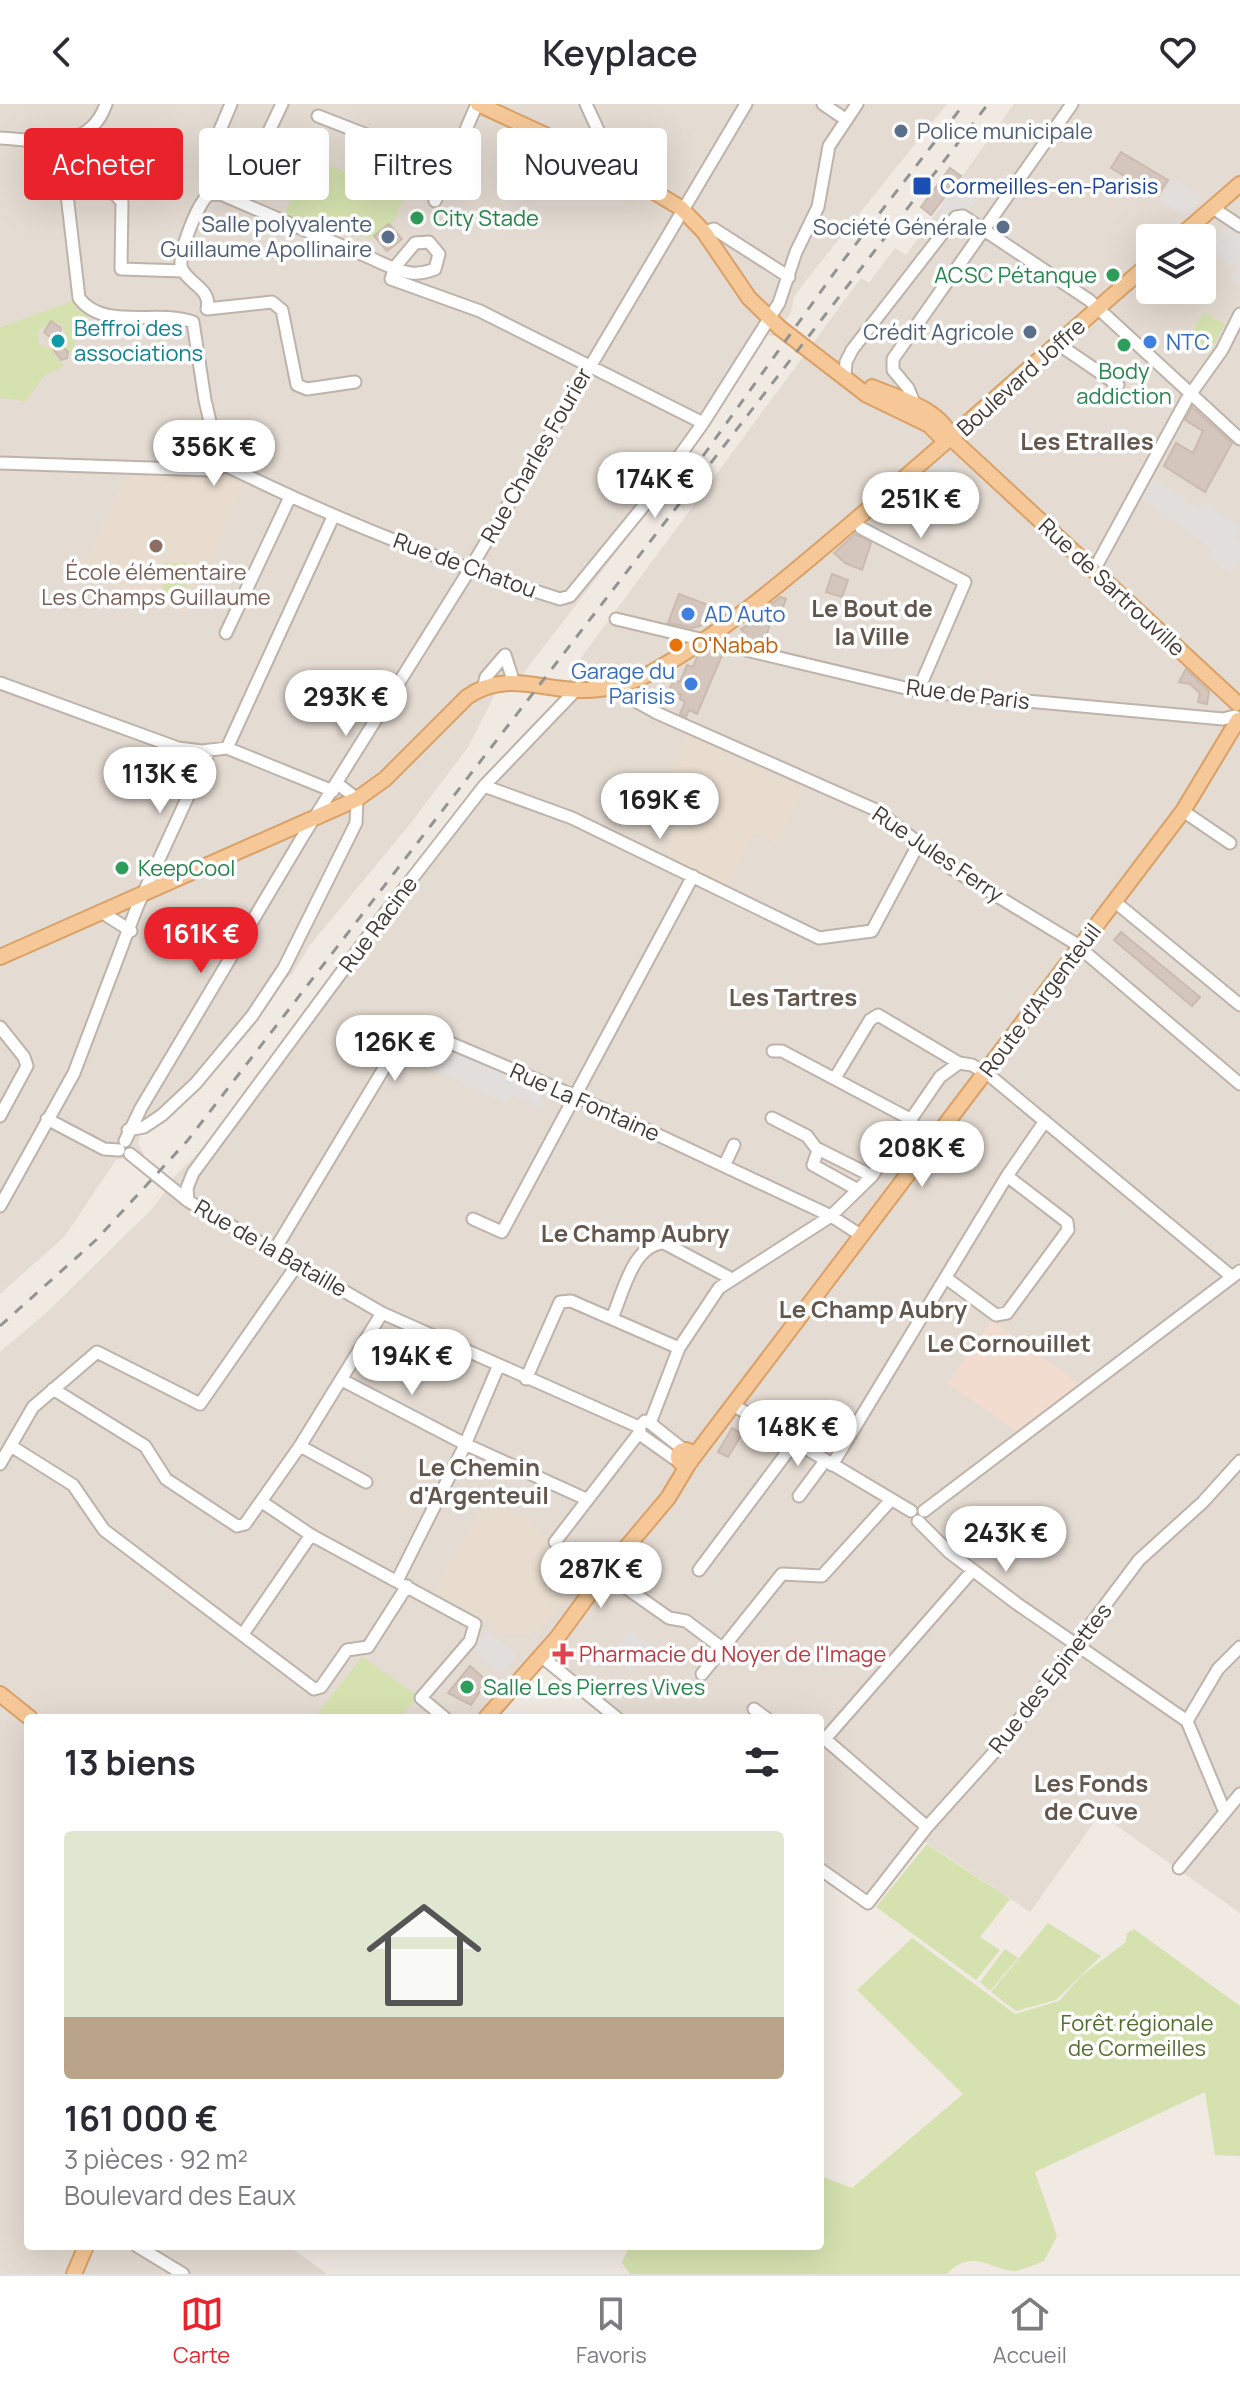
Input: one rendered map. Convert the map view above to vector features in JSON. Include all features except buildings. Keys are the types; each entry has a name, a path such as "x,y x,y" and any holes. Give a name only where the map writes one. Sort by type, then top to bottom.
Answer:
{"main road":[{"path":"477,104 529,128"},
{"path":"1194,224 1240,184"},
{"path":"667,200 681,208 704,232 749,298 769,318 867,395 929,425 941,437 952,439"},
{"name":"Boulevard Joffre","path":"0,957 312,822 357,799 385,779 462,701 483,688 513,680 576,690 620,685 651,672 706,640 747,613 952,439 1136,275"},
{"path":"848,378 915,405 940,420 952,439"},
{"name":"Rue de Sartrouville","path":"952,439 1094,570 1238,712"},
{"name":"Route d'Argenteuil","path":"490,1714 542,1657 662,1502 685,1457 733,1405 1183,811 1238,712"},
{"path":"0,1694 25,1714"},
{"path":"74,2274 84,2250"}],"street":[{"path":"92,128 106,104"},
{"path":"221,128 231,104"},
{"path":"271,128 282,104"},
{"path":"466,128 477,104"},
{"path":"586,104 597,128"},
{"name":"Rue Charles Fourier","path":"126,1144 312,822 470,569 681,208 746,104"},
{"path":"823,104 845,119"},
{"name":"Rue de Chatou","path":"223,464 333,517 560,599 570,596 642,508 703,423 769,318 818,207 829,146 857,104"},
{"path":"915,405 908,388 893,370 893,359 1072,104"},
{"path":"318,116 349,128"},
{"path":"0,138 24,140"},
{"path":"193,322 207,309 209,302 203,290 183,271 180,255 201,203 208,195 221,194 395,267 391,279 480,311 590,363 703,423"},
{"path":"66,200 79,298 88,310 100,316 176,316 193,322"},
{"path":"120,200 121,269 183,271"},
{"path":"1213,208 1240,226"},
{"path":"848,378 845,366 852,350 949,225 956,217 963,216 1097,307 1240,439"},
{"path":"704,232 714,229 789,277"},
{"path":"207,309 272,302 282,310 297,385 307,389 355,382"},
{"path":"1094,570 1240,314"},
{"path":"0,463 217,470 223,464 217,452 193,322"},
{"path":"1058,344 1118,385"},
{"path":"821,358 852,350"},
{"path":"211,470 205,459 211,452 217,452"},
{"path":"226,633 290,497"},
{"path":"227,748 333,517"},
{"path":"861,528 965,582 918,691"},
{"name":"Rue de Paris","path":"616,619 918,691 1223,719 1238,712"},
{"path":"483,688 486,677 505,655 513,680"},
{"path":"0,683 178,748 209,751 227,748 336,787 357,799 356,823 272,989 196,1083 126,1144"},
{"name":"Rue Jules Ferry","path":"620,685 628,697 657,713 758,760 870,806 951,868 1079,948 1240,1084"},
{"name":"Rue Racine","path":"188,1201 187,1188 193,1173 484,786 576,690"},
{"path":"0,1206 74,1073 131,931 142,895 209,751"},
{"path":"484,786 572,818 819,938 862,935 872,931 919,843"},
{"path":"1183,811 1230,843"},
{"path":"473,1219 502,1232 693,876"},
{"path":"1114,901 1240,1005"},
{"path":"103,913 131,931"},
{"path":"835,1078 870,1020 878,1015 959,1063 986,1072 1236,1274 1002,1455 918,1514"},
{"path":"0,1027 24,1057 27,1066 0,1116"},
{"name":"Rue La Fontaine","path":"274,1251 409,1029 420,1029 575,1096 831,1216 862,1236"},
{"path":"773,1051 782,1051 912,1120"},
{"path":"555,1542 643,1428 679,1348 705,1305 730,1278 831,1216 872,1176 940,1077 959,1063"},
{"path":"772,1118 807,1136 816,1148 872,1176"},
{"name":"Rue de la Bataille","path":"47,1119 104,1149 126,1144 188,1201 382,1313 498,1367 643,1428 685,1457"},
{"path":"799,1496 828,1463 1007,1176 1045,1121"},
{"path":"724,1166 734,1145"},
{"path":"816,1156 813,1165 858,1190"},
{"path":"946,1278 996,1315 1007,1313 1068,1230 1067,1222 1007,1176"},
{"path":"612,1318 641,1251 652,1243 664,1243 730,1278"},
{"path":"0,1464 33,1407 97,1352 200,1404 297,1265"},
{"path":"526,1379 560,1302 571,1301 679,1348"},
{"path":"53,1389 145,1446 166,1479 229,1524 245,1524 300,1446 382,1313"},
{"path":"11,1446 73,1485 104,1530 314,1689 321,1687 347,1650 368,1647 403,1582 498,1367"},
{"path":"342,1380 465,1444 586,1499"},
{"path":"733,1405 890,1501 918,1514 973,1570 1076,1646 1187,1721 1224,1810"},
{"path":"699,1570 794,1443"},
{"path":"300,1446 366,1482"},
{"name":"Rue des Epinettes","path":"824,1872 868,1903 927,1827 997,1749 1139,1560 1203,1502 1240,1461"},
{"path":"702,1674 782,1574 822,1576 890,1501"},
{"path":"262,1502 311,1535 403,1582 475,1624 473,1636 421,1698 440,1714"},
{"path":"243,1634 311,1535"},
{"path":"824,1739 973,1570"},
{"path":"615,1580 669,1618 686,1621 722,1648"},
{"path":"1187,1721 1218,1669 1240,1647"},
{"path":"542,1657 612,1714"},
{"path":"754,1709 761,1714"},
{"path":"824,1741 927,1827"},
{"path":"1179,1868 1240,1794"},
{"path":"144,2250 183,2274"}],"shaded area":[{"path":"0,104 947,104 804,283 794,297 791,313 774,336 767,335 632,532 525,671 515,691 495,694 468,747 410,824 310,945 293,973 277,986 200,1084 142,1132 138,1142 145,1157 138,1165 124,1158 116,1160 64,1237 0,1294"},
{"path":"1014,104 1240,104 1240,1913 1100,1814 1030,1912 924,1841 867,1912 824,1878 824,1714 614,1714 543,1666 536,1668 498,1714 24,1714 24,2250 294,2250 327,2274 0,2274 0,1352 45,1314 151,1210 166,1190 159,1181 170,1181 211,1140 310,1009 559,701 557,697 539,692 569,683 575,666 861,278 869,283 895,248 906,255"},
{"path":"966,175 985,190 959,223 936,213"},
{"path":"1173,178 1203,198 1184,216 1159,201"},
{"path":"1228,225 1240,232 1240,286 1230,279 1236,268 1216,255 1216,238"},
{"path":"942,458 952,468 926,507 918,501 908,516 892,505 891,501"},
{"name":"École élémentaire Les Champs Guillaume","path":"223,475 244,483 187,614 81,572 123,481 134,476"},
{"path":"1153,478 1198,509 1205,502 1240,527 1235,536 1240,541 1240,559 1230,573 1208,557 1213,549 1141,498"},
{"path":"687,734 803,789 775,843 754,833 727,886 664,855 688,802 665,787"},
{"path":"421,1035 538,1087 544,1109 512,1094 507,1104 419,1064 411,1044 418,1043"},
{"path":"992,1320 1079,1384 1016,1431 947,1383"},
{"path":"485,1499 524,1518 590,1573 548,1621 531,1634 505,1634 493,1628 494,1624 435,1592"},
{"path":"629,1630 658,1651 646,1667 640,1663 633,1672 610,1654"},
{"path":"488,1632 517,1655 501,1674 472,1650 479,1635 483,1637"}],"green space":[{"path":"329,165 345,171 345,200 403,200 394,221 370,239 335,228 331,235 284,216 292,200 329,200"},
{"path":"76,300 89,314 71,353 66,349 64,327 55,321 39,329 38,344 57,351 55,357 64,365 43,377 26,401 0,398 0,327"},
{"path":"1204,312 1225,324 1209,353 1187,339"},
{"path":"163,563 187,563 186,600 163,600"},
{"path":"362,1657 418,1696 403,1714 317,1714"},
{"path":"927,1844 1010,1899 980,1937 1000,1950 976,1980 876,1907"},
{"path":"1048,1923 1101,1956 1056,2000 1016,2011 991,1992"},
{"name":"Forêt régionale de Cormeilles","path":"1134,1929 1240,2006 1240,2156 1215,2155 1205,2092 1035,2172 1057,2236 1044,2261 1017,2271 973,2261 956,2266 947,2274 630,2274 622,2263 627,2250 824,2250 824,2178 852,2188 963,2094 857,1990 912,1938 1015,2014 1059,2001 1081,1976 1126,1942 1127,1933"},
{"path":"1005,1949 1018,1958 990,1991 980,1982"}],"railway":[{"path":"703,456 842,262 964,104"},
{"path":"0,1326 96,1240 188,1140 988,104"}],"place":[{"name":"Police municipale","path":"901,131"},
{"name":"Cormeilles-en-Parisis","path":"922,186"},
{"name":"City Stade","path":"417,218"},
{"name":"Société Générale","path":"1003,227"},
{"name":"Salle polyvalente Guillaume Apollinaire","path":"388,237"},
{"name":"ACSC Pétanque","path":"1113,275"},
{"name":"Crédit Agricole","path":"1030,332"},
{"name":"Beffroi des associations","path":"58,341"},
{"name":"NTC","path":"1150,342"},
{"name":"Body addiction","path":"1124,345"},
{"name":"École élémentaire Les Champs Guillaume","path":"156,546"},
{"name":"AD Auto","path":"688,614"},
{"name":"O'Nabab","path":"676,645"},
{"name":"Garage du Parisis","path":"691,684"},
{"name":"KeepCool","path":"122,868"},
{"name":"Pharmacie du Noyer de l'Image","path":"563,1654"},
{"name":"Salle Les Pierres Vives","path":"467,1687"}],"district":[{"name":"Les Etralles","path":"1087,440"},
{"name":"Le Bout de la Ville","path":"872,621"},
{"name":"Les Tartres","path":"793,996"},
{"name":"Le Champ Aubry","path":"635,1232"},
{"name":"Le Champ Aubry","path":"873,1308"},
{"name":"Le Cornouillet","path":"1009,1342"},
{"name":"Le Chemin d'Argenteuil","path":"479,1480"},
{"name":"Les Fonds de Cuve","path":"1091,1796"}]}
